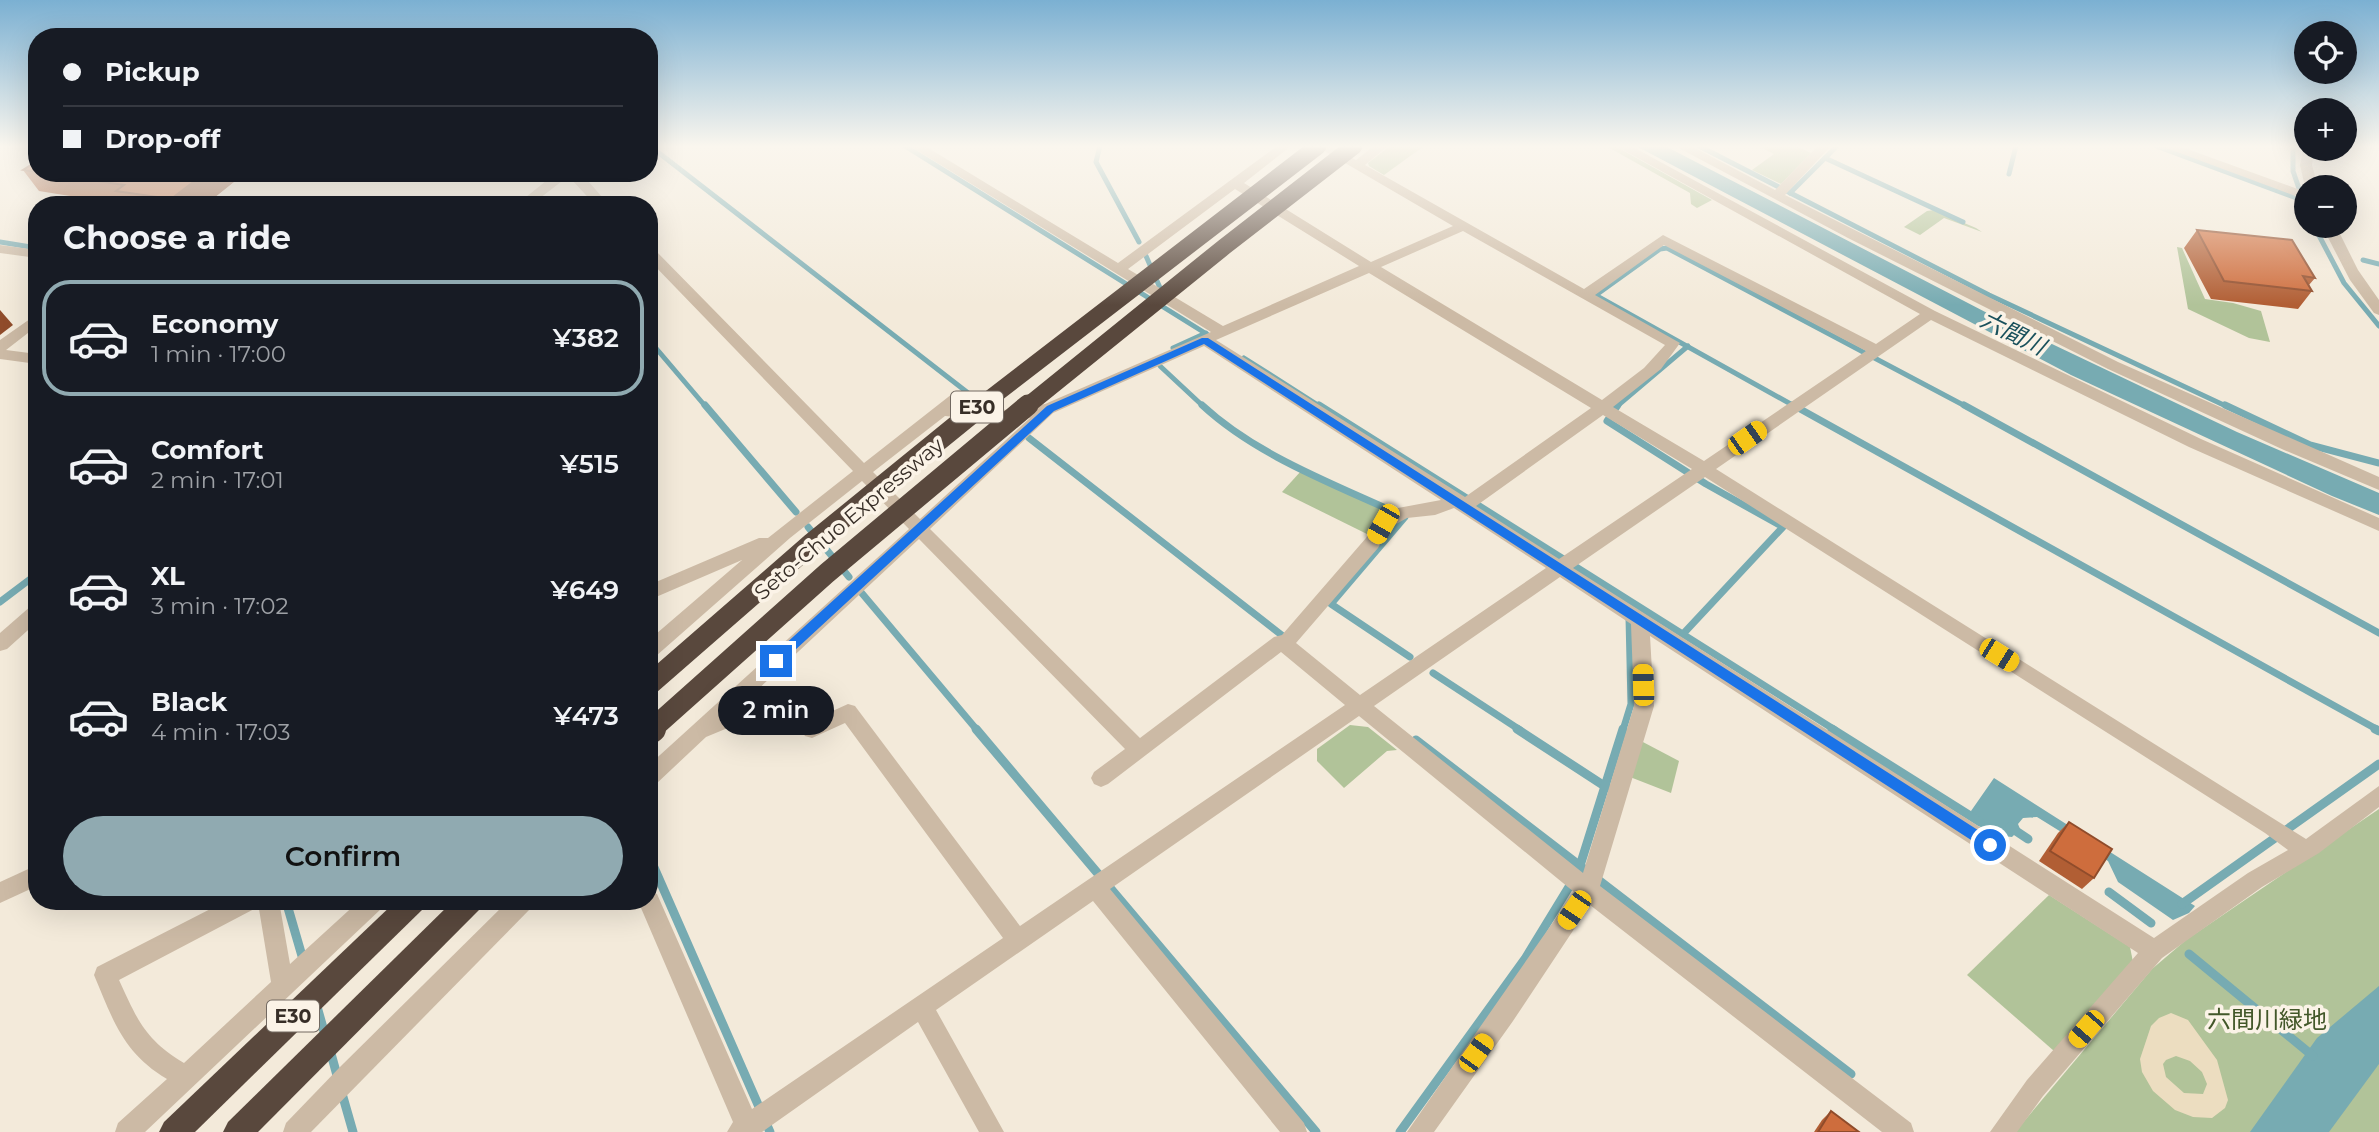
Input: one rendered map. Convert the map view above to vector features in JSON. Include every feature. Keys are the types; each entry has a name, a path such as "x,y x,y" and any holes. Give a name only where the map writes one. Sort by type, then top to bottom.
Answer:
{"highway":[{"name":"Seto-Chuo Expressway","path":"658,677 895,472 1075,329 1249,199"},
{"name":"Seto-Chuo Expressway","path":"658,724 733,654 1107,340 1298,199"},
{"name":"E30","path":"174,1132 405,910"},
{"name":"E30","path":"238,1132 462,910"}],"street":[{"path":"1003,199 1118,269 1213,336 1466,501 1567,563 1640,619 2154,951"},
{"path":"1118,269 1213,199"},
{"path":"1260,199 1608,411 1696,474 2288,838"},
{"path":"1101,778 1281,642 1287,641 1372,542 1383,524 1401,514 1466,501 1608,411 1669,352 1674,343 1464,226 1422,199"},
{"path":"1719,199 1930,314 2195,443 2379,525"},
{"path":"1793,199 1908,266 2112,366 2379,484"},
{"path":"941,410 987,417 1028,415 1050,408 1464,226"},
{"path":"2335,238 2347,265 2379,310"},
{"path":"1588,293 1663,239 1872,353"},
{"path":"0,249 28,253"},
{"path":"658,261 1139,750"},
{"path":"653,910 753,1124 1930,314"},
{"path":"0,347 28,326"},
{"path":"0,354 28,358"},
{"path":"658,643 784,534 957,398"},
{"path":"658,770 1050,408"},
{"path":"658,589 784,534"},
{"path":"0,644 28,619"},
{"path":"1419,1132 1505,1013 1584,880 1644,706 1640,619"},
{"path":"1287,641 1902,1132"},
{"path":"694,737 786,695 812,730 848,712 1018,941"},
{"path":"2002,1132 2035,1088 2154,951 2255,880 2288,838 2379,795"},
{"path":"0,893 28,879"},
{"path":"1102,883 1295,1132"},
{"path":"186,1077 152,1057 131,1031 106,975 230,910"},
{"path":"270,910 283,986"},
{"path":"127,1132 364,910"},
{"path":"295,1132 348,1075 514,910"},
{"path":"922,1007 992,1132"}],"green space":[{"path":"1691,199 1712,200 1697,208 1691,204"},
{"path":"1934,210 1982,232 1944,218 1920,235 1904,227 1927,211"},
{"path":"2177,247 2182,248 2205,299 2261,311 2270,342 2249,338 2188,309"},
{"path":"1301,471 1391,513 1369,535 1282,492"},
{"path":"1350,725 1368,727 1397,750 1387,751 1344,788 1317,761 1317,749"},
{"path":"1641,741 1679,761 1671,793 1630,777"},
{"name":"六間川緑地","path":"2379,809 2379,1132 2015,1132 2152,969 2186,940"},
{"path":"2049,895 2130,947 2133,962 2054,1051 1967,975"}],"shaded area":[{"path":"2171,1013 2188,1020 2217,1060 2228,1100 2225,1108 2212,1118 2193,1117 2175,1110 2153,1091 2142,1072 2140,1059 2151,1026 2159,1018","holes":["2176,1056 2190,1061 2202,1072 2207,1084 2203,1094 2184,1093 2166,1077 2163,1064 2166,1060"]}],"water":[{"name":"六間川","path":"1736,199 1767,199 1993,316 2237,432 2379,493 2379,515 2332,496 2071,375"},
{"path":"1994,778 2195,906 2189,913 2173,920 2118,882 2108,861 2037,817 2023,818 2018,824 2020,829 2012,837 1993,835 1973,822 1971,811"},
{"path":"2379,986 2379,1064 2329,1132 2250,1132 2317,1038"}],"building":[{"path":"2197,230 2292,240 2315,278 2303,276 2312,291 2224,281"},
{"path":"2069,822 2112,849 2094,878 2050,851"},
{"path":"1831,1111 1859,1132 1818,1132"}],"waterway":[{"path":"718,199 981,403"},
{"path":"990,199 1205,333"},
{"path":"1116,199 1139,242"},
{"name":"六間川","path":"1802,199 1989,295 2228,407"},
{"path":"1913,199 1963,222"},
{"path":"2320,238 2344,283 2379,326"},
{"path":"0,242 28,247"},
{"path":"1596,295 1660,249 1667,248 1967,407"},
{"path":"1146,256 1161,290"},
{"path":"2363,260 2379,264"},
{"path":"1588,291 1687,346"},
{"path":"1173,348 1205,333"},
{"path":"1205,333 1213,338"},
{"path":"1617,406 1687,346"},
{"path":"1687,346 1796,407"},
{"path":"658,351 706,407"},
{"path":"1244,358 1321,407"},
{"path":"1160,366 1204,407"},
{"path":"705,405 796,512"},
{"path":"1202,405 1248,440 1273,455 1405,517 1331,604 1410,657"},
{"path":"1319,405 1835,730"},
{"path":"1793,405 2378,730"},
{"path":"1964,405 2379,633"},
{"path":"2225,405 2310,445 2379,463"},
{"path":"1617,406 1607,421 1706,484 1783,527 1683,634"},
{"path":"1029,438 1288,640"},
{"path":"808,527 849,577"},
{"path":"0,602 28,581"},
{"path":"860,591 977,730"},
{"path":"1623,730 1631,704 1629,618"},
{"path":"1433,673 1520,730"},
{"path":"976,729 1316,1132"},
{"path":"1517,729 1605,786"},
{"path":"1605,786 1623,729"},
{"path":"1832,729 1980,822"},
{"path":"2375,729 2379,731"},
{"path":"1416,740 1580,866"},
{"path":"2182,904 2379,764"},
{"path":"1580,866 1605,786"},
{"path":"2010,827 2028,839"},
{"path":"1578,872 1580,866"},
{"path":"1580,866 1851,1074"},
{"path":"658,877 770,1132"},
{"path":"1400,1132 1525,959 1572,882"},
{"path":"2109,892 2151,923"},
{"path":"289,910 302,956"},
{"path":"2189,954 2313,1056"},
{"path":"316,1003 325,1035"},
{"path":"330,1050 338,1079"},
{"path":"341,1090 353,1132"}],"route":[{"path":"776,661 1050,408 1205,340 1990,845"}]}
